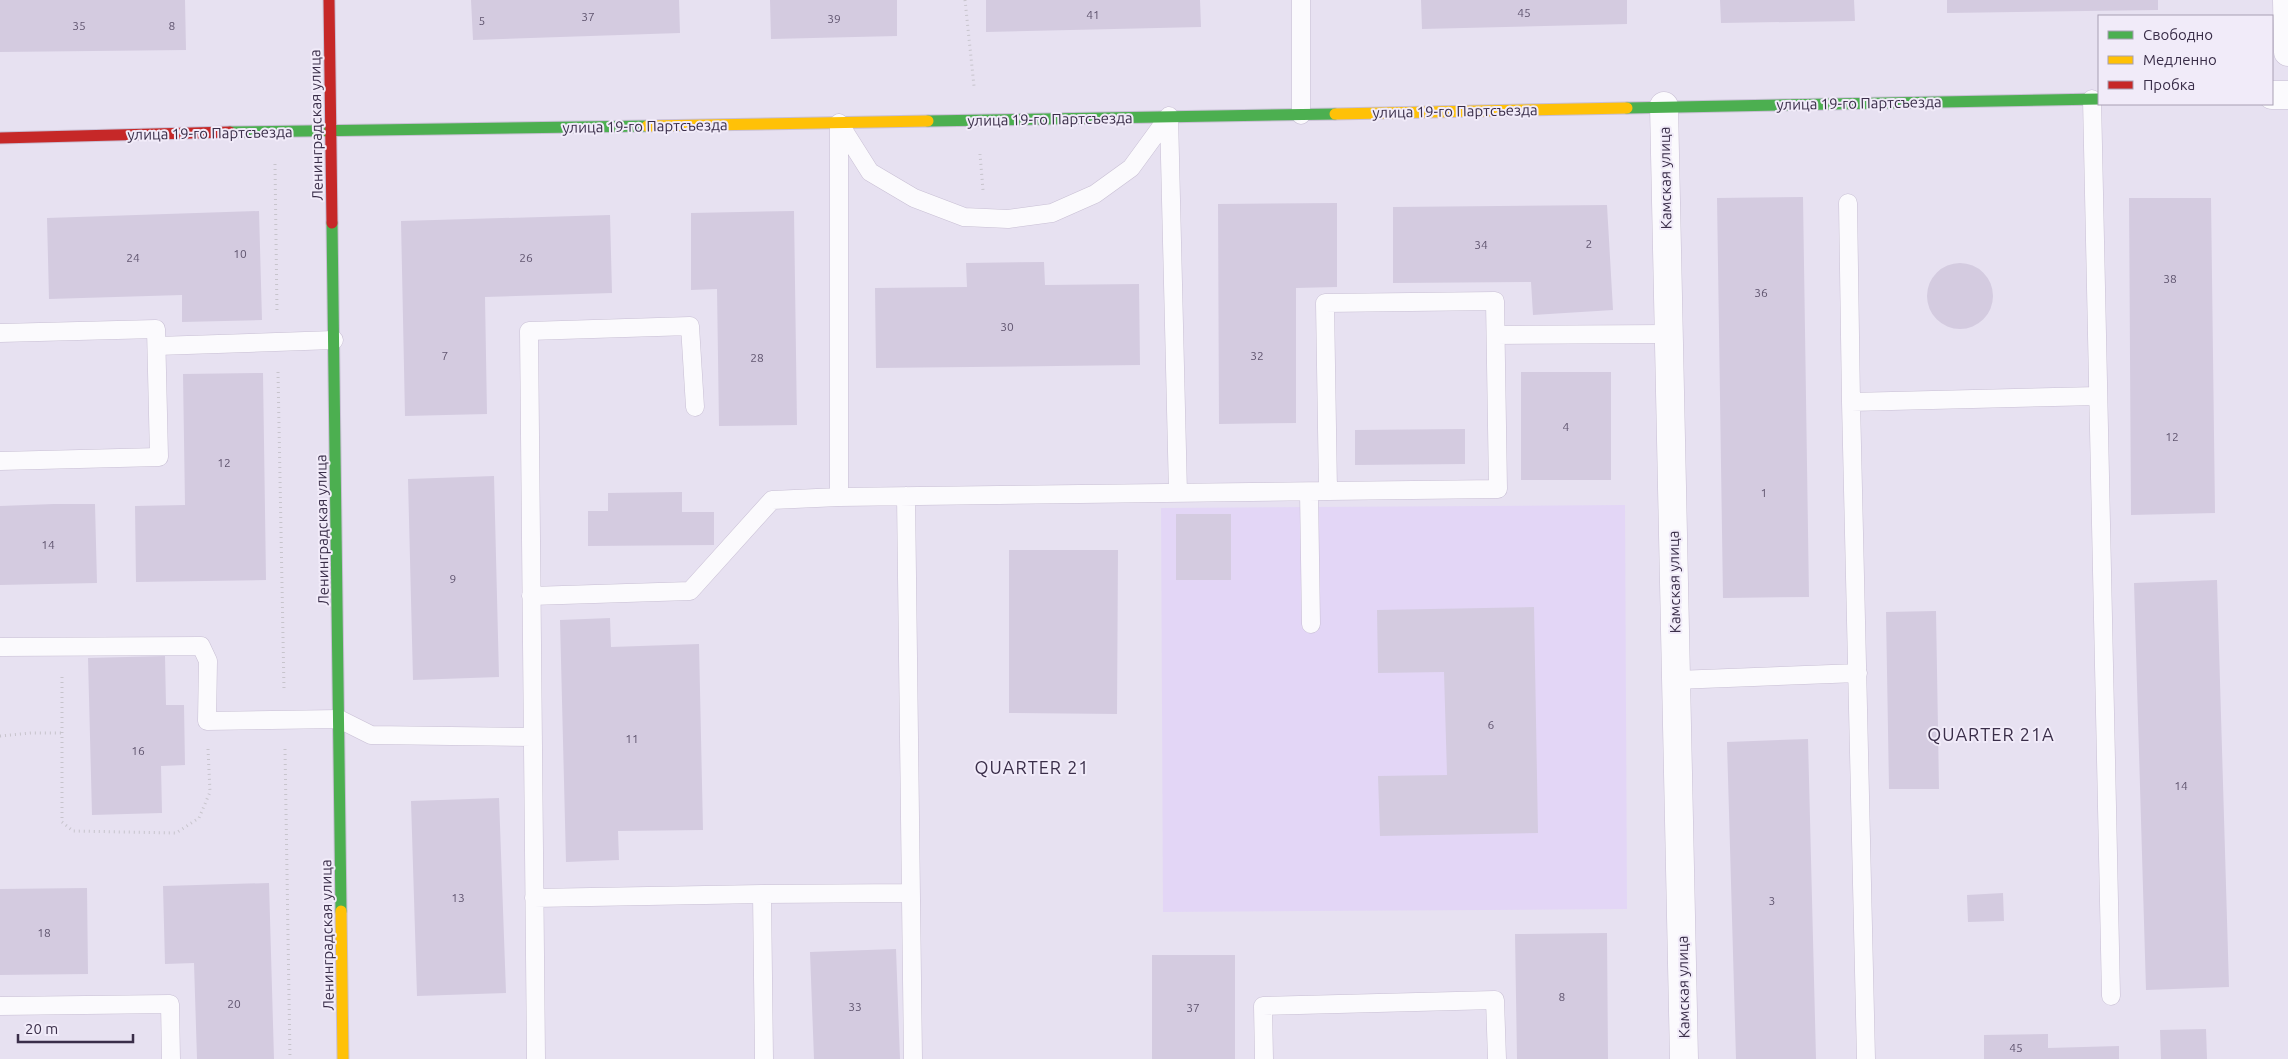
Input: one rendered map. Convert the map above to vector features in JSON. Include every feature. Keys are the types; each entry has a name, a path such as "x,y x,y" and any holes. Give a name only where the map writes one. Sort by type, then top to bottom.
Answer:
{"street":[{"name":"Ленинградская улица","path":"329,0 343,1059"},
{"path":"2287,0 2288,52"},
{"path":"2273,95 2288,95"},
{"name":"улица 19-го Партсъезда","path":"0,138 330,130 1301,115 1664,106 2096,99"},
{"name":"Камская улица","path":"1664,106 1684,1059"}],"lane":[{"path":"1301,0 1301,115"},
{"path":"2096,99 2098,396 2111,996"},
{"path":"839,123 870,172 914,198 964,217 1008,219 1052,213 1095,194 1131,168 1170,116"},
{"path":"1170,116 1178,493"},
{"path":"839,123 840,497"},
{"path":"1848,203 1866,1059"},
{"path":"531,596 690,591 772,500 840,497 1498,489 1496,301 1325,303 1328,491"},
{"path":"536,1059 529,331 690,326 695,407"},
{"path":"0,333 156,328 159,457 0,461"},
{"path":"1496,335 1669,334"},
{"path":"157,346 334,340"},
{"path":"1852,402 2098,396"},
{"path":"1309,492 1311,624"},
{"path":"906,496 913,1059"},
{"path":"0,647 201,646 208,661 207,721 339,719 372,735 533,737"},
{"path":"1676,680 1858,673"},
{"path":"534,898 911,893"},
{"path":"762,894 764,1059"},
{"path":"1264,1059 1263,1006 1496,1000 1497,1059"},
{"path":"0,1006 170,1004 171,1059"}],"path":[{"path":"965,0 975,94"},
{"path":"980,148 985,218"},
{"path":"275,161 290,1059"},
{"path":"62,647 62,822 73,831 176,833 199,818 210,792 207,721"},
{"path":"0,736 62,733"}],"shaded area":[{"path":"1625,505 1627,909 1163,912 1161,508"}],"building":[{"path":"0,0 185,0 186,50 0,52"},
{"path":"471,0 679,0 680,33 473,40"},
{"path":"770,0 897,0 897,36 771,39"},
{"path":"986,0 1200,0 1201,27 986,32"},
{"path":"1421,0 1627,0 1627,24 1422,29"},
{"path":"1720,0 1854,0 1855,21 1721,23"},
{"path":"1947,0 2158,0 2158,10 1947,13"},
{"path":"1803,197 1809,597 1723,598 1717,198"},
{"path":"2129,198 2211,198 2215,513 2131,515"},
{"path":"1337,203 1337,287 1296,288 1296,423 1219,424 1218,204"},
{"path":"1607,205 1613,310 1533,315 1531,282 1393,283 1393,207"},
{"path":"259,211 262,320 182,322 182,295 49,299 47,218"},
{"path":"794,211 797,425 719,426 717,289 691,290 691,213"},
{"path":"610,215 612,293 485,297 487,414 405,416 401,221"},
{"path":"1044,262 1045,285 1139,284 1140,365 876,368 875,288 967,287 966,263"},
{"path":"1953,263 1967,263 1979,268 1988,277 1993,289 1991,309 1984,320 1967,329 1953,329 1941,324 1932,315 1927,303 1927,289 1932,277 1941,268"},
{"path":"1521,372 1611,372 1611,480 1521,480"},
{"path":"263,373 266,580 136,582 135,506 185,505 183,374"},
{"path":"1465,429 1465,464 1355,465 1355,430"},
{"path":"494,476 499,677 413,680 408,479"},
{"path":"682,492 682,512 714,512 714,545 588,546 588,511 608,511 608,493"},
{"path":"95,504 97,583 0,585 0,506"},
{"path":"1176,514 1231,514 1231,580 1176,580"},
{"path":"1009,550 1118,550 1117,714 1009,713"},
{"path":"2217,580 2229,987 2146,990 2134,583"},
{"path":"1534,607 1538,833 1380,836 1378,776 1447,775 1444,672 1378,673 1377,610"},
{"path":"1936,611 1939,789 1889,789 1886,612"},
{"path":"610,618 611,647 699,644 703,830 618,831 619,860 566,862 560,620"},
{"path":"165,656 166,705 184,705 185,765 161,766 162,813 92,815 88,658"},
{"path":"1808,739 1816,1059 1736,1059 1727,742"},
{"path":"499,798 506,993 417,996 411,801"},
{"path":"269,883 274,1059 197,1059 194,963 165,964 163,886"},
{"path":"87,888 88,974 0,975 0,889"},
{"path":"2003,893 2004,921 1968,922 1967,895"},
{"path":"1607,933 1608,1059 1517,1059 1515,934"},
{"path":"896,949 900,1059 814,1059 810,952"},
{"path":"1152,955 1235,955 1235,1059 1152,1059"},
{"path":"2206,1029 2207,1059 2161,1059 2160,1030"},
{"path":"2048,1034 2048,1048 2119,1046 2119,1059 1984,1059 1984,1035"}],"traffic: fast":[{"path":"1627,108 2098,99"},
{"path":"928,121 1335,114"},
{"path":"230,132 647,126"},
{"path":"332,223 341,911"}],"traffic: slow":[{"path":"1335,114 1627,108"},
{"path":"647,126 928,121"},
{"path":"341,911 343,1059"}],"traffic: jam":[{"path":"329,0 332,223"},
{"path":"0,138 230,132"}],"district":[{"name":"QUARTER 21A","path":"1991,734"},
{"name":"QUARTER 21","path":"1032,767"}]}
